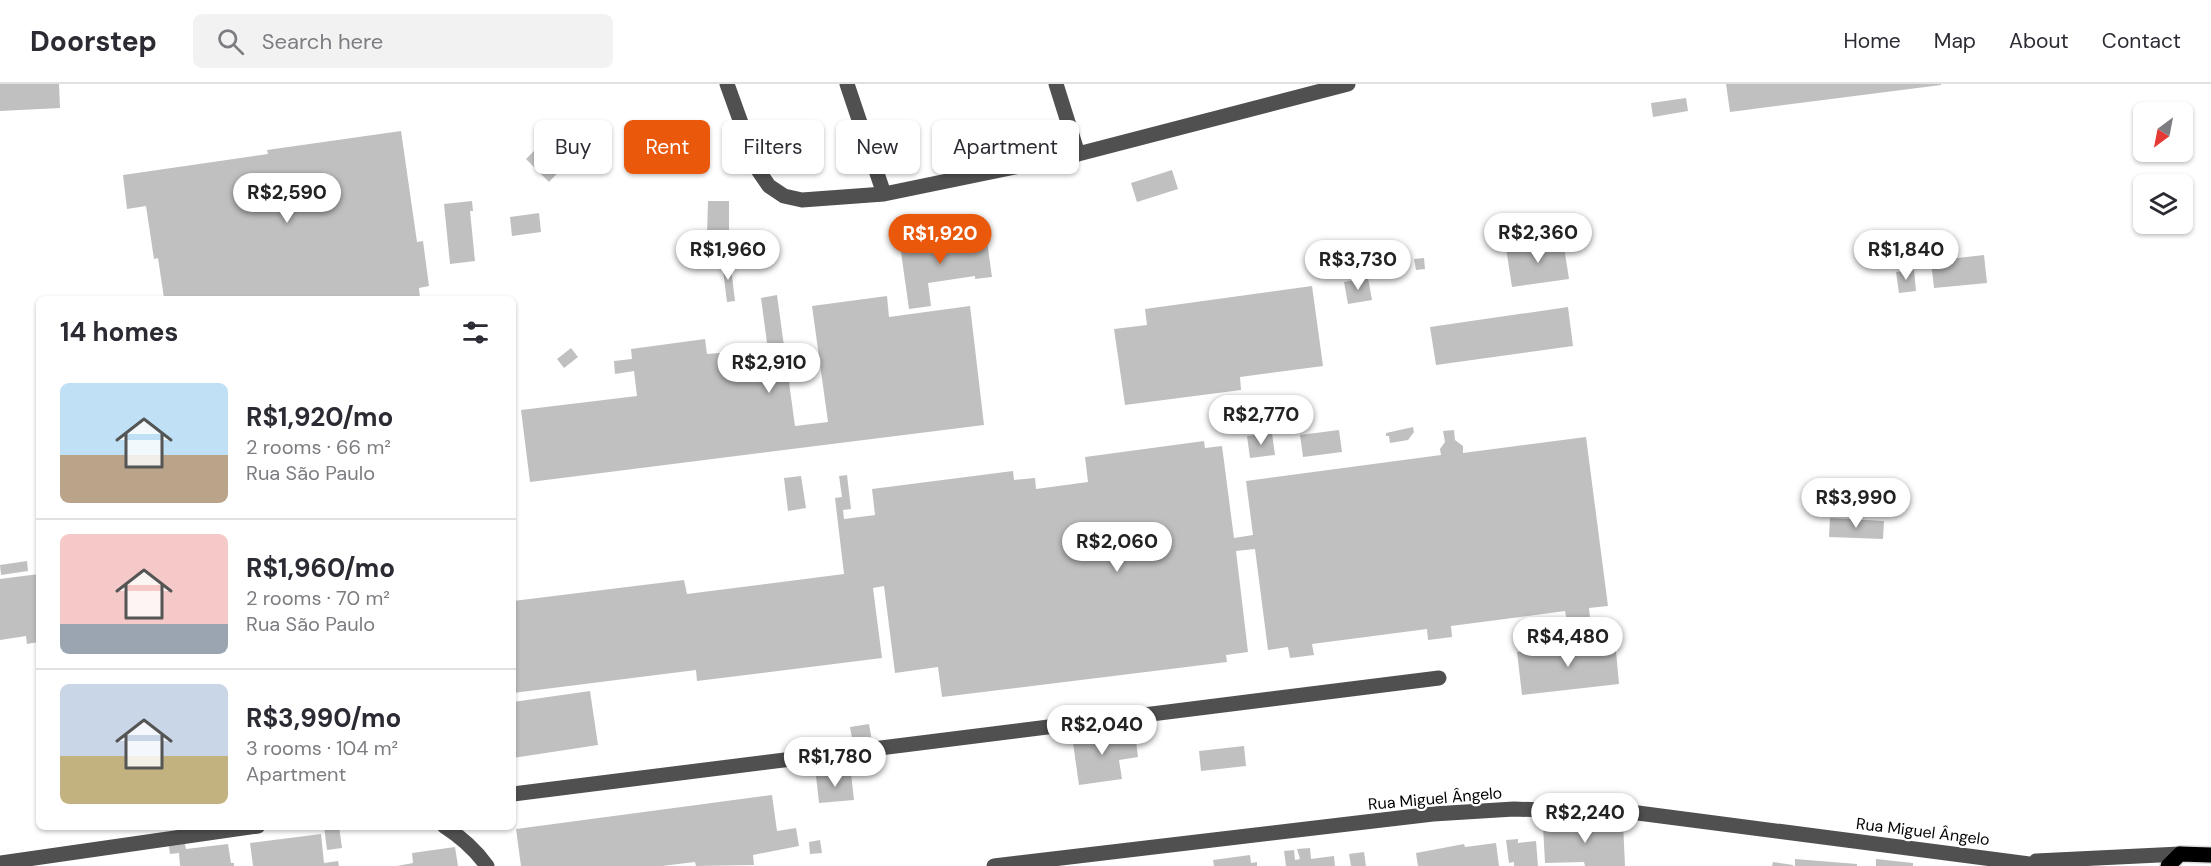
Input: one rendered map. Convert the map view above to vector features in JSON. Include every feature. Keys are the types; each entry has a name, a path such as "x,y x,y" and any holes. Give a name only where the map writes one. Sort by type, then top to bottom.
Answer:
{"main road":[{"name":"Rua Miguel Ângelo","path":"2180,854 2211,855"},
{"path":"2168,866 2180,854"}],"street":[{"path":"727,84 758,170 768,186 784,196 802,200 884,194 981,174"},
{"path":"847,84 884,194"},
{"path":"1056,84 1067,120"},
{"path":"1079,154 1348,84"},
{"path":"516,794 1438,678"},
{"name":"Rua Miguel Ângelo","path":"994,866 1433,814 1514,809 1638,813 2046,866"},
{"path":"0,863 230,830"},
{"path":"450,830 479,854 487,866"},
{"name":"Rua Miguel Ângelo","path":"2024,862 2180,854"}],"building":[{"path":"0,84 59,84 60,108 0,111"},
{"path":"1726,84 1941,84 1941,85 1730,112"},
{"path":"1686,98 1688,111 1653,117 1651,103"},
{"path":"401,131 417,242 423,241 429,286 419,288 420,296 164,296 158,258 154,259 146,206 127,209 123,175 268,154 267,150"},
{"path":"534,151 534,167 526,159"},
{"path":"1172,170 1178,189 1137,202 1131,183"},
{"path":"541,174 557,174 549,182"},
{"path":"472,201 473,211 470,211 475,261 450,264 444,204"},
{"path":"708,201 729,201 729,234 707,234"},
{"path":"539,213 541,232 512,236 510,217"},
{"path":"914,230 915,236 921,235 923,251 945,248 959,237 979,242 987,241 992,277 975,279 975,276 928,283 931,306 909,309 899,238 906,237 905,231"},
{"path":"1563,240 1569,279 1512,287 1506,248"},
{"path":"1984,255 1987,283 1934,288 1931,261"},
{"path":"1424,258 1425,269 1416,270 1414,259"},
{"path":"730,260 735,301 727,302 722,261"},
{"path":"1914,270 1916,291 1899,293 1896,272"},
{"path":"1368,278 1372,300 1348,304 1344,282"},
{"path":"1312,286 1323,366 1240,377 1241,390 1125,405 1114,329 1147,325 1145,309"},
{"path":"777,295 795,426 828,422 812,306 887,296 889,317 970,306 984,425 530,482 521,410 637,396 634,371 615,374 614,361 632,359 631,349 705,339 707,354 731,352 730,348 763,344 765,359 769,358 761,298"},
{"path":"1568,307 1573,346 1436,365 1430,327"},
{"path":"571,348 578,357 564,368 557,359"},
{"path":"1413,427 1414,432 1408,440 1390,443 1389,436 1386,436 1386,433"},
{"path":"1339,430 1342,452 1303,457 1300,435"},
{"path":"1454,430 1455,440 1463,446 1463,453 1586,437 1608,606 1589,608 1590,618 1567,621 1565,611 1451,626 1452,637 1428,640 1427,629 1312,644 1314,655 1290,658 1288,647 1268,650 1255,549 1236,551 1248,652 1226,655 1227,662 942,697 938,667 895,673 884,586 873,588 882,658 697,681 696,670 516,693 516,601 684,580 687,594 844,574 835,498 842,497 839,476 847,475 851,509 843,510 844,519 875,515 872,489 1013,471 1014,480 1035,478 1036,489 1088,482 1085,457 1204,441 1205,448 1222,446 1234,538 1253,535 1246,481 1441,455 1440,449 1445,442 1443,431"},
{"path":"1272,433 1275,455 1250,458 1247,436"},
{"path":"801,476 806,508 788,511 784,478"},
{"path":"1830,518 1884,521 1883,539 1829,537"},
{"path":"27,561 28,571 1,575 0,565"},
{"path":"36,574 36,642 27,644 26,636 0,640 0,579"},
{"path":"1615,640 1619,684 1522,695 1517,652"},
{"path":"590,691 598,745 516,758 516,702"},
{"path":"869,724 872,741 853,744 850,727"},
{"path":"1100,732 1101,737 1135,732 1138,757 1119,760 1122,779 1079,785 1072,736"},
{"path":"1244,746 1246,766 1201,771 1199,751"},
{"path":"851,773 854,800 819,803 816,776"},
{"path":"772,795 777,831 796,828 799,846 753,855 754,865 696,866 695,862 662,866 521,866 516,829"},
{"path":"1623,822 1625,866 1585,866 1584,862 1545,863 1543,826"},
{"path":"324,830 340,830 342,848 327,850"},
{"path":"321,834 324,863 338,861 339,866 253,866 250,843"},
{"path":"184,839 186,849 228,844 231,863 234,863 234,866 180,866 179,853 170,854 168,841"},
{"path":"1518,839 1518,843 1536,841 1538,866 1514,866 1514,862 1509,863 1506,840"},
{"path":"820,840 822,853 810,854 809,842"},
{"path":"1496,843 1499,866 1418,866 1416,853 1464,844 1465,847"},
{"path":"455,847 458,866 397,866 413,863 412,853"},
{"path":"1310,848 1311,859 1334,856 1335,866 1286,866 1284,851 1294,850 1295,860 1300,859 1297,849"},
{"path":"1364,852 1366,866 1351,866 1349,854"},
{"path":"1250,855 1251,863 1257,862 1257,866 1214,866 1213,860"},
{"path":"1795,859 1857,864 1857,866 1795,866"},
{"path":"1876,859 1913,863 1913,866 1876,866"},
{"path":"1773,862 1793,865 1793,866 1772,866"}]}
